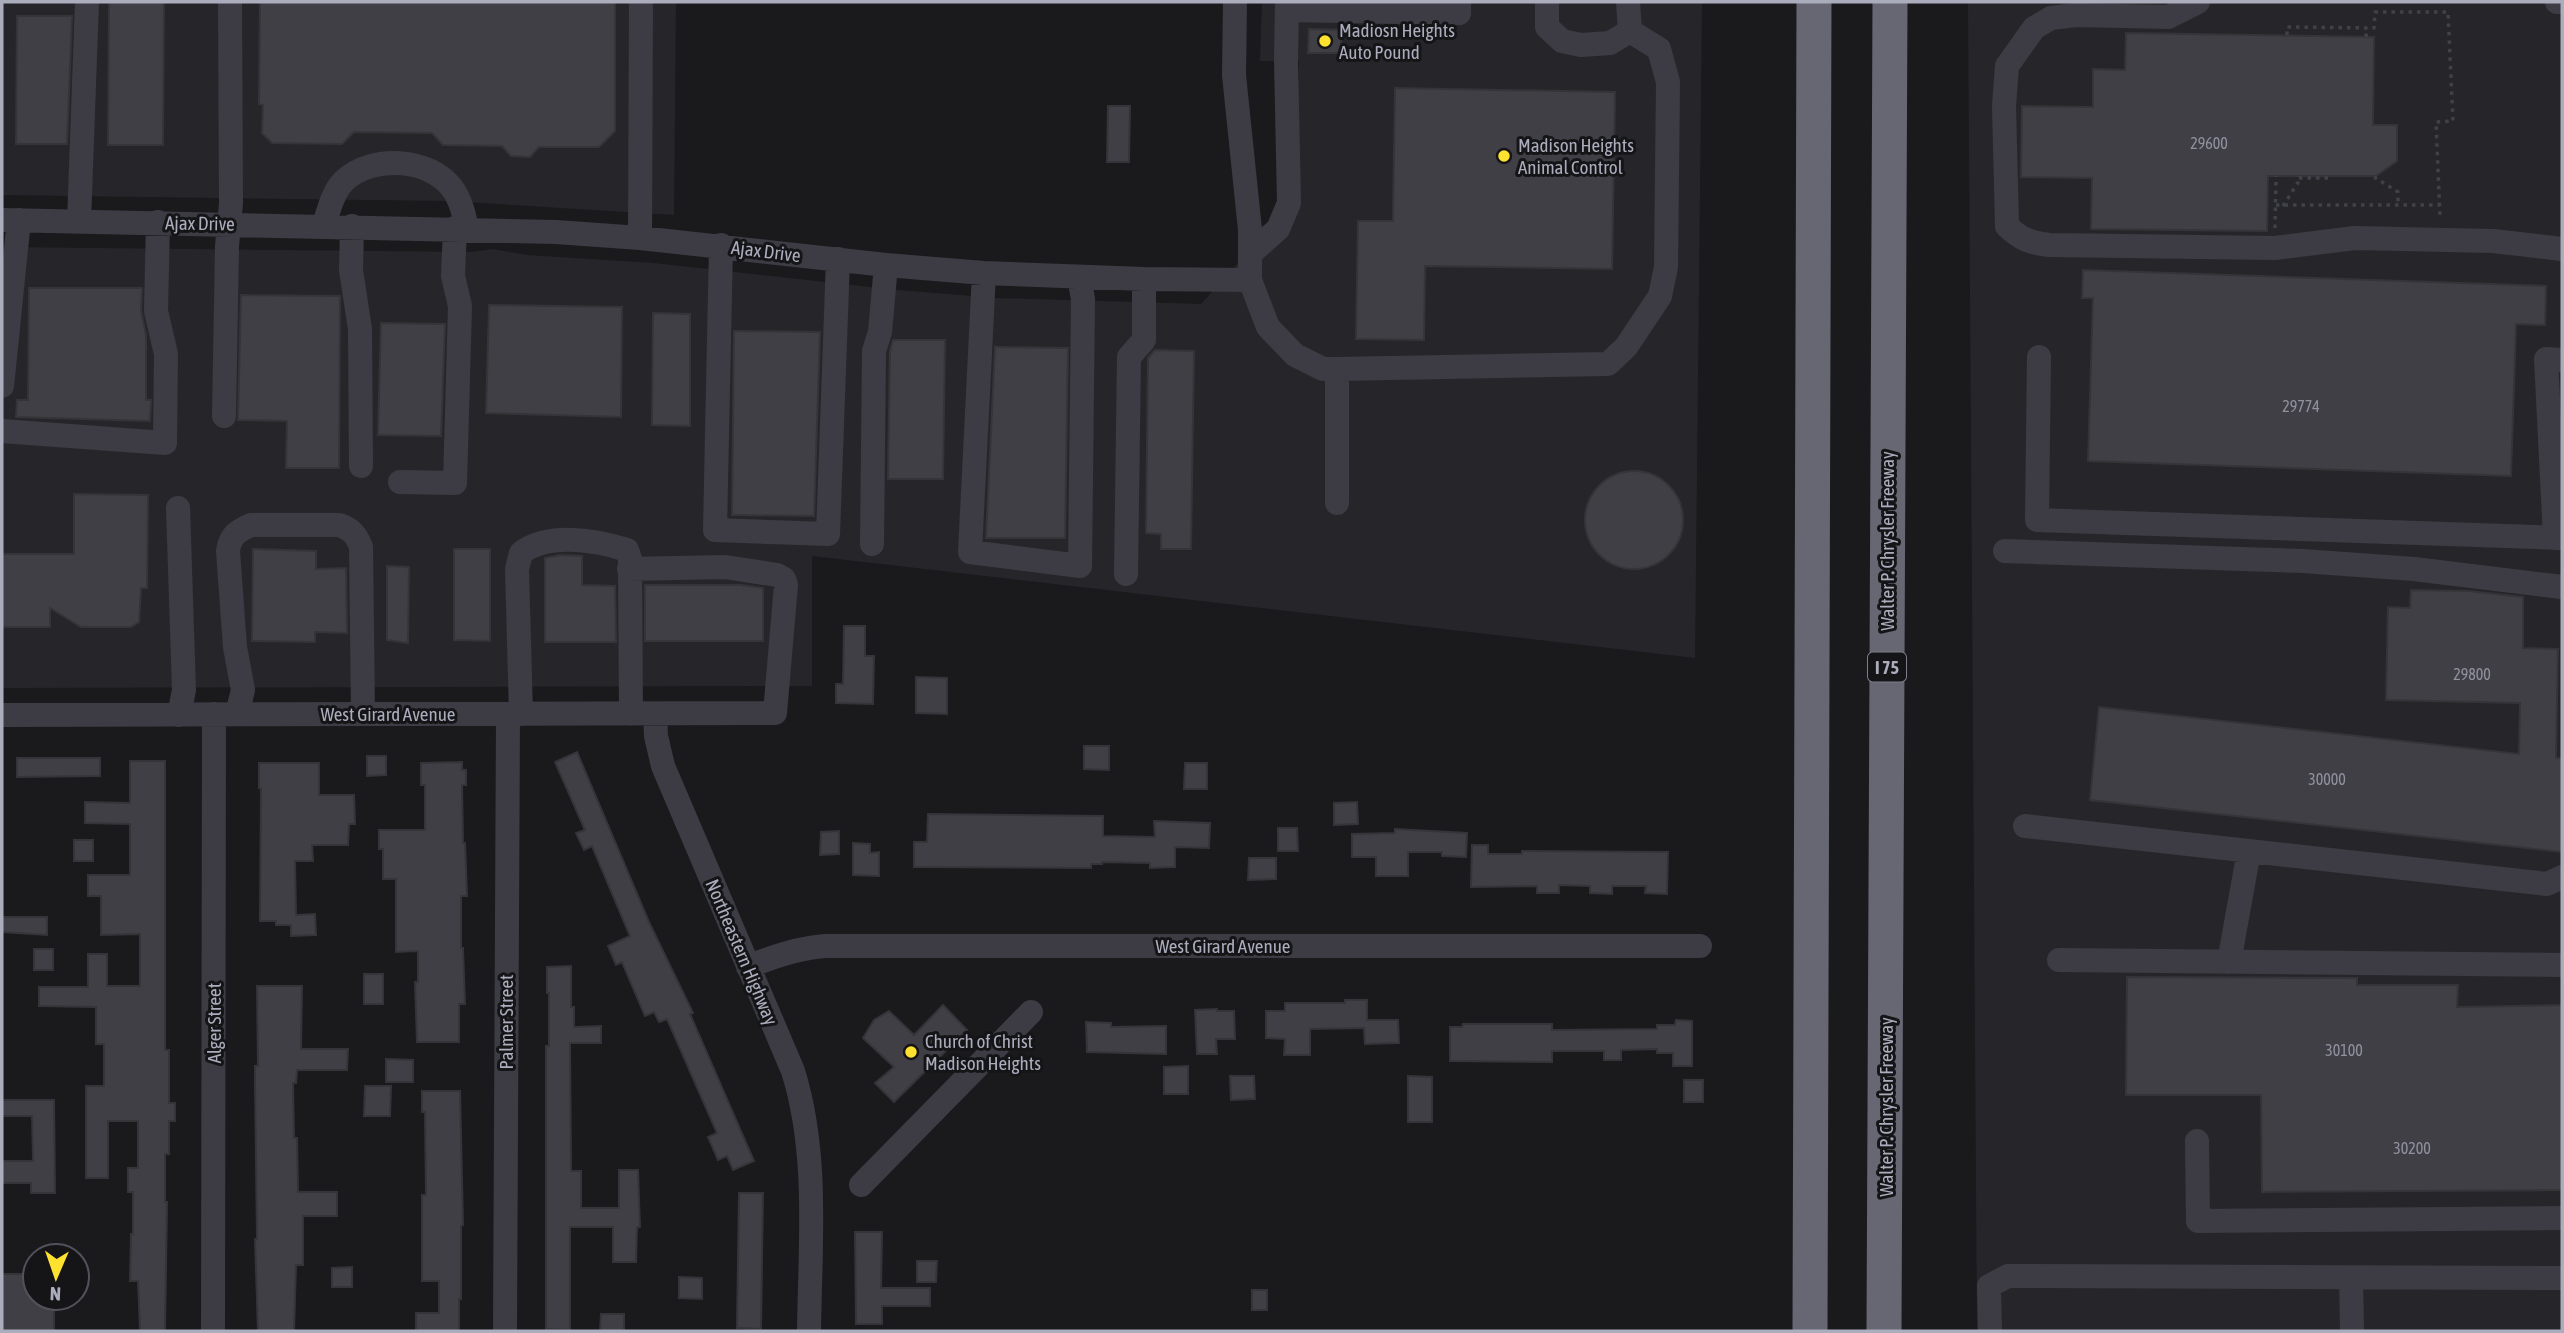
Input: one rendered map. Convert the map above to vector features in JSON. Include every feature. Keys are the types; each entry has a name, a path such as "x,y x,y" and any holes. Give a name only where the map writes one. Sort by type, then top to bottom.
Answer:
{"highway":[{"path":"1810,1331 1814,2"},
{"name":"Walter P. Chrysler Freeway","path":"1884,1331 1890,2"}],"street":[{"path":"79,221 87,2"},
{"path":"224,416 231,202 229,2"},
{"path":"640,237 641,2"},
{"path":"1236,2 1235,95 1250,254 1250,280 1268,327 1294,355 1323,369 1608,364 1626,347 1660,296 1666,267 1668,82 1659,49 1630,31"},
{"path":"1250,254 1278,229 1289,203 1287,6 1459,13 1459,2"},
{"path":"1547,2 1547,27 1562,41 1581,45 1609,43 1630,31"},
{"path":"1628,2 1630,31"},
{"path":"2198,2 2168,17 2076,15 2051,18 2034,28 2007,66 2004,106 2007,226 2015,234 2030,242 2049,245 2275,248 2355,238 2493,241 2562,249"},
{"path":"2557,2 2562,2"},
{"path":"324,225 342,181 372,166 390,162 437,173 453,189 462,207 453,276 460,306 455,483 400,482"},
{"path":"2,386 19,242 10,220"},
{"name":"Ajax Drive","path":"10,220 324,225 640,237 886,265 984,272 1144,279 1250,280"},
{"path":"2,431 164,443 166,354 156,311 158,222"},
{"path":"352,226 351,270 360,329 361,466"},
{"path":"721,245 715,530 828,534 838,259"},
{"path":"872,544 874,351 880,332 886,265"},
{"path":"984,272 970,552 1080,566 1083,299 1079,277"},
{"path":"1126,574 1129,357 1144,340 1144,279"},
{"path":"2039,357 2037,520 2558,538 2546,359 2562,360"},
{"path":"1337,369 1337,503"},
{"path":"178,508 184,690 179,715"},
{"name":"Alger Street","path":"213,1331 225,714 243,690 235,647 228,551 230,539 239,530 251,525 339,525 350,529 357,536 361,547 363,714"},
{"name":"Palmer Street","path":"505,1331 517,569 521,553 541,541 556,539 627,550 629,569"},
{"path":"2005,551 2317,562 2414,569 2562,587"},
{"name":"West Girard Avenue","path":"2,715 775,713 786,585 783,579 777,575 725,568 629,569"},
{"name":"Northeastern Highway","path":"629,569 643,714 656,736 663,766 793,1071 802,1101 807,1132 810,1195 809,1331"},
{"path":"2025,826 2547,884 2562,877"},
{"path":"2229,962 2249,851"},
{"name":"West Girard Avenue","path":"748,967 783,953 825,946 1700,946"},
{"path":"2059,960 2562,965"},
{"path":"861,1185 1031,1012"},
{"path":"2197,1141 2197,1221 2562,1218"},
{"path":"1990,1331 1989,1286 2008,1276 2562,1278"},
{"path":"2351,1278 2352,1331"}],"path":[{"path":"2287,36 2287,27 2374,28 2375,12 2448,12 2453,121 2436,122 2440,219"},
{"path":"2367,28 2367,37"},
{"path":"2275,234 2276,176"},
{"path":"2283,205 2299,177 2331,176"},
{"path":"2374,177 2398,192 2398,206"},
{"path":"2276,205 2440,205"}],"shaded area":[{"path":"2,2 676,2 674,215 450,201 2,195"},
{"path":"1262,2 1702,2 1695,658 812,556 812,686 2,688 2,247 471,252 493,249 527,255 654,263 996,298 1201,304 1294,201 1299,61 1260,61"},
{"path":"1968,2 2562,2 2562,1331 1977,1331"}],"building":[{"path":"109,2 164,2 163,145 108,145"},
{"path":"260,2 615,2 615,131 599,147 539,147 530,157 511,156 502,146 443,145 432,133 354,132 342,144 272,143 262,133 263,105 259,104"},
{"path":"17,16 72,16 67,144 16,144"},
{"name":"Madiosn Heights Auto Pound","path":"1309,29 1341,30 1341,53 1308,53"},
{"path":"2126,33 2374,37 2373,125 2397,125 2397,161 2376,176 2268,176 2267,231 2091,229 2092,178 2021,177 2022,106 2093,107 2093,69 2125,70"},
{"name":"Madison Heights Animal Control","path":"1395,88 1615,92 1612,269 1425,266 1424,340 1356,339 1358,221 1393,221"},
{"path":"1108,106 1130,106 1129,162 1107,162"},
{"path":"2083,270 2546,286 2545,325 2516,324 2511,476 2088,461 2093,298 2082,298"},
{"path":"29,288 142,288 141,311 146,335 146,400 151,400 150,421 16,417 17,400 28,400"},
{"path":"241,295 340,296 339,468 286,468 287,421 238,420"},
{"path":"489,305 622,307 621,417 486,413"},
{"path":"653,313 690,314 690,426 652,425"},
{"path":"381,323 445,324 441,436 378,435"},
{"path":"734,331 820,332 814,516 732,515"},
{"path":"893,340 945,340 943,479 888,479 890,351"},
{"path":"995,347 1068,348 1065,538 986,538"},
{"path":"1155,350 1194,351 1191,549 1161,549 1161,534 1146,533 1148,358"},
{"path":"1634,471 1653,474 1669,485 1680,501 1683,520 1680,539 1669,555 1653,566 1634,569 1615,566 1599,555 1588,539 1585,520 1588,501 1599,485 1615,474"},
{"path":"74,494 148,495 147,588 141,588 139,622 131,627 81,627 50,608 50,627 2,627 2,554 74,554"},
{"path":"253,549 316,551 316,569 346,568 347,633 315,632 315,642 252,641"},
{"path":"454,549 490,549 490,641 454,640"},
{"path":"560,555 582,556 582,585 615,586 616,642 545,642 545,558"},
{"path":"387,566 409,567 408,643 387,640"},
{"path":"645,585 741,585 763,588 763,641 645,641"},
{"path":"2411,590 2468,591 2523,597 2523,648 2558,649 2556,758 2562,758 2562,852 2090,800 2099,707 2519,754 2520,703 2386,700 2388,607 2410,608"},
{"path":"844,626 865,626 865,656 874,656 873,704 836,703 836,684 843,684"},
{"path":"916,677 947,678 947,714 916,713"},
{"path":"1084,746 1109,746 1109,770 1084,769"},
{"path":"577,752 649,922 693,1013 690,1014 754,1161 733,1170 727,1156 718,1160 708,1137 717,1133 667,1019 659,1022 654,1012 645,1016 622,962 616,965 608,946 630,936 592,846 584,850 576,833 585,830 555,762"},
{"path":"367,756 386,756 386,775 367,776"},
{"path":"17,758 100,758 100,776 17,777"},
{"path":"130,761 165,761 165,1050 169,1050 169,1103 175,1103 175,1121 169,1121 169,1154 165,1154 165,1330 140,1330 138,1281 130,1281 133,1192 128,1192 128,1168 138,1168 138,1121 108,1121 108,1178 86,1178 86,1086 104,1086 104,1044 96,1044 96,1007 39,1006 39,987 88,987 88,954 107,954 107,986 140,986 140,934 101,935 101,896 88,896 88,875 130,875 130,824 85,823 85,802 130,803"},
{"path":"462,762 462,770 466,770 466,785 462,785 467,896 461,896 465,1004 459,1004 459,1042 417,1042 415,982 418,982 418,951 396,952 396,879 383,879 383,849 379,849 379,830 425,830 425,785 421,785 421,763"},
{"path":"259,763 319,763 319,795 354,795 355,824 349,824 348,845 312,845 313,861 295,861 296,915 315,914 316,935 291,936 291,925 260,921"},
{"path":"1185,763 1207,763 1207,789 1184,789"},
{"path":"1357,802 1358,824 1334,825 1334,803"},
{"path":"928,814 1103,816 1103,836 1155,837 1154,821 1210,823 1209,848 1175,847 1175,867 1150,868 1150,863 1102,862 1091,864 1091,868 914,867 914,842 927,842"},
{"path":"1278,828 1297,828 1298,851 1278,851"},
{"path":"1395,829 1467,833 1466,857 1442,856 1442,852 1408,852 1408,876 1376,876 1376,857 1352,857 1352,834 1395,833"},
{"path":"839,831 839,854 820,855 821,832"},
{"path":"74,840 93,840 93,861 74,861"},
{"path":"853,843 870,844 870,853 879,852 879,876 853,875"},
{"path":"1472,845 1488,845 1488,854 1522,854 1522,851 1668,852 1667,894 1645,893 1646,886 1612,886 1612,894 1590,893 1590,886 1559,885 1559,893 1537,893 1537,886 1471,887"},
{"path":"1249,858 1276,858 1276,879 1248,880"},
{"path":"2,917 47,917 47,935 2,932"},
{"path":"34,949 53,949 53,970 34,970"},
{"path":"571,966 574,1027 601,1026 601,1043 570,1043 571,1171 581,1171 581,1208 619,1208 619,1170 638,1170 640,1227 637,1227 636,1262 613,1262 613,1227 570,1227 570,1330 546,1329 546,1046 549,1046 547,967"},
{"path":"364,974 383,974 383,1004 364,1004"},
{"path":"2127,977 2357,978 2357,985 2458,985 2457,1007 2562,1005 2562,1190 2262,1192 2261,1095 2126,1095"},
{"path":"257,986 302,986 301,1049 348,1049 347,1070 297,1070 296,1083 293,1083 298,1192 337,1192 337,1216 303,1216 303,1265 296,1265 294,1331 258,1331 255,1239"},
{"path":"1345,1000 1367,1000 1367,1020 1398,1020 1399,1043 1365,1044 1364,1028 1310,1029 1310,1055 1284,1055 1285,1039 1266,1038 1266,1011 1285,1011 1285,1003 1345,1003"},
{"name":"Church of Christ Madison Heights","path":"943,1005 967,1030 894,1102 875,1083 894,1067 863,1038 874,1020 889,1011 914,1035"},
{"path":"1195,1010 1234,1011 1235,1039 1216,1039 1217,1054 1197,1054"},
{"path":"1676,1020 1692,1021 1692,1066 1673,1066 1673,1053 1657,1053 1657,1049 1621,1050 1621,1060 1604,1060 1604,1051 1552,1051 1552,1062 1450,1061 1450,1027 1462,1027 1463,1024 1552,1024 1552,1030 1657,1029 1657,1025 1675,1025"},
{"path":"1086,1022 1111,1023 1111,1027 1166,1026 1166,1054 1087,1052"},
{"path":"386,1059 413,1060 413,1082 386,1082"},
{"path":"1188,1066 1188,1094 1164,1094 1164,1067"},
{"path":"1230,1076 1254,1076 1255,1099 1231,1100"},
{"path":"1408,1076 1432,1077 1432,1122 1408,1122"},
{"path":"1684,1080 1703,1080 1703,1102 1684,1102"},
{"path":"365,1086 391,1086 390,1116 364,1116"},
{"path":"422,1091 460,1091 463,1225 459,1331 416,1331 416,1313 439,1313 439,1281 422,1281 422,1195 426,1195 425,1112 422,1112"},
{"path":"2,1100 54,1100 55,1193 31,1193 31,1183 2,1183 2,1161 33,1161 32,1116 2,1116"},
{"path":"739,1193 763,1193 761,1329 737,1328"},
{"path":"855,1232 882,1232 881,1288 930,1288 930,1306 882,1306 882,1324 856,1324"},
{"path":"917,1261 937,1261 936,1282 917,1282"},
{"path":"352,1267 352,1287 332,1287 332,1268"},
{"path":"2,1274 21,1274 21,1312 54,1312 54,1331 2,1331"},
{"path":"679,1277 702,1278 702,1299 679,1298"},
{"path":"1252,1290 1267,1290 1267,1310 1252,1310"},
{"path":"601,1314 624,1314 624,1331 600,1331"}],"place":[{"name":"Madiosn Heights Auto Pound","path":"1325,41"},
{"name":"Madison Heights Animal Control","path":"1504,156"},
{"name":"Church of Christ Madison Heights","path":"911,1052"}]}
